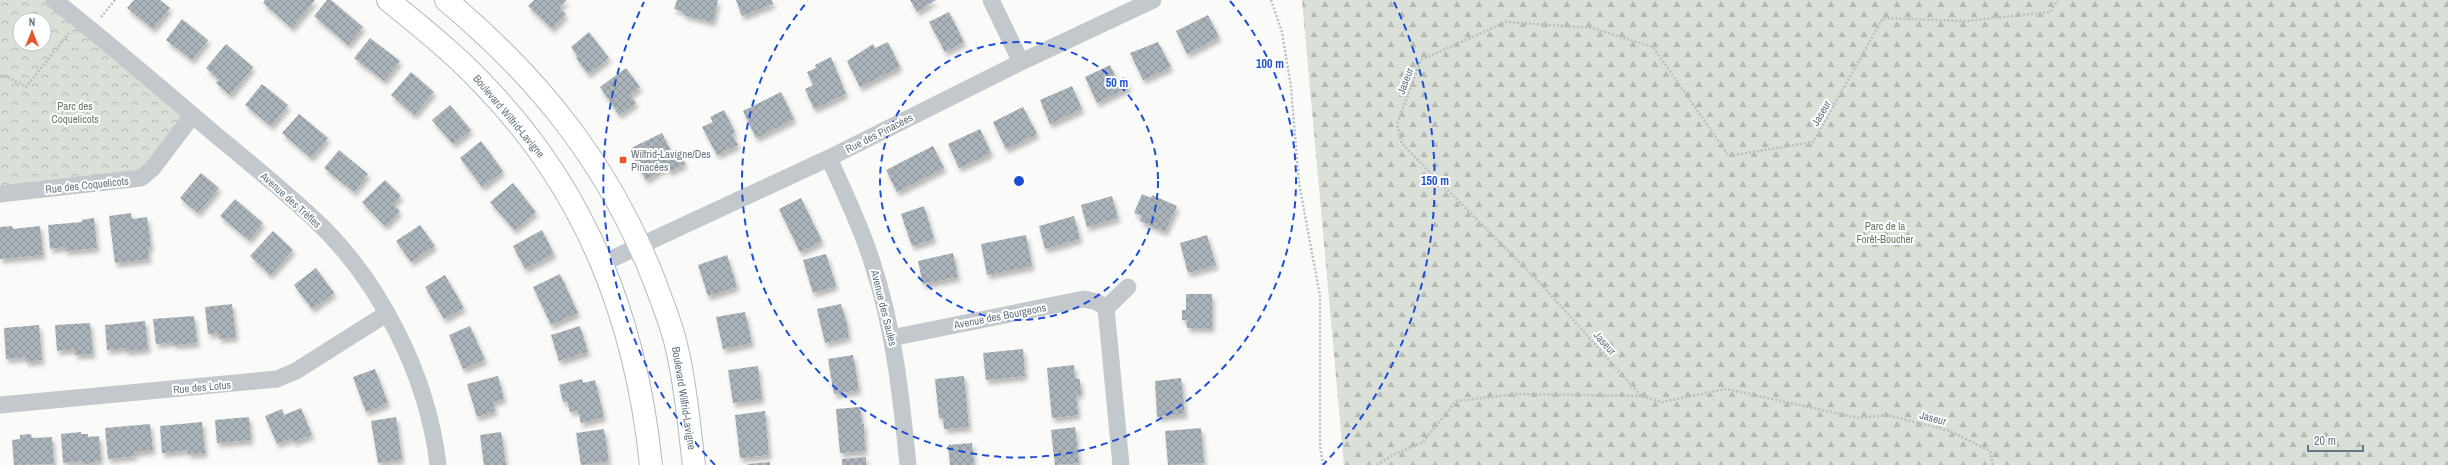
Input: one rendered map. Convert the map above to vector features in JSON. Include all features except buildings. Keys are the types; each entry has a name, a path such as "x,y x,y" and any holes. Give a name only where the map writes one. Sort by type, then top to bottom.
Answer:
{"street":[{"name":"Avenue des Trèfles","path":"54,0 193,115 315,219 354,264 399,335 422,388 434,435 438,465"},
{"name":"Boulevard Wilfrid-Lavigne","path":"388,0 446,47 484,84 547,161 580,214 603,263 620,307 636,363 646,421 651,465"},
{"name":"Boulevard Wilfrid-Lavigne","path":"446,0 475,24 540,91 587,150 615,196 640,246 677,348 694,465"},
{"path":"991,0 1021,62"},
{"name":"Rue des Pinacées","path":"603,263 829,158 1021,62 1153,0"},
{"name":"Rue des Coquelicots","path":"0,194 141,178 152,168 193,115"},
{"name":"Avenue des Saules","path":"829,158 872,262 891,338 901,393 908,465"},
{"path":"1121,465 1106,308 1128,287"},
{"name":"Avenue des Bourgeons","path":"891,338 1084,299 1097,302 1106,308"},
{"name":"Rue des Lotus","path":"0,405 277,379 296,371 386,314"}],"path":[{"path":"1271,0 1282,32 1288,71 1299,183 1320,296 1320,446 1323,465"},
{"name":"Jaseur","path":"1993,465 1990,451 1950,431 1887,414 1859,418 1726,389 1662,402 1641,396 1542,285 1402,144 1397,124 1421,60 1506,22 1592,28 1653,47 1729,156 1813,142 1883,18 1965,21 2050,12 2058,0"},
{"path":"0,76 10,78 26,87 80,21"},
{"path":"1377,465 1393,455 1423,442 1456,401 1517,394 1641,396"}],"green space":[{"name":"Parc des Coquelicots","path":"0,0 54,0 193,115 152,169 0,194"},
{"name":"Parc de la Forêt-Boucher","path":"1302,0 2448,0 2448,465 1344,465"}],"place":[{"name":"Wilfrid-Lavigne/Des Pinacées","path":"623,160"}]}
